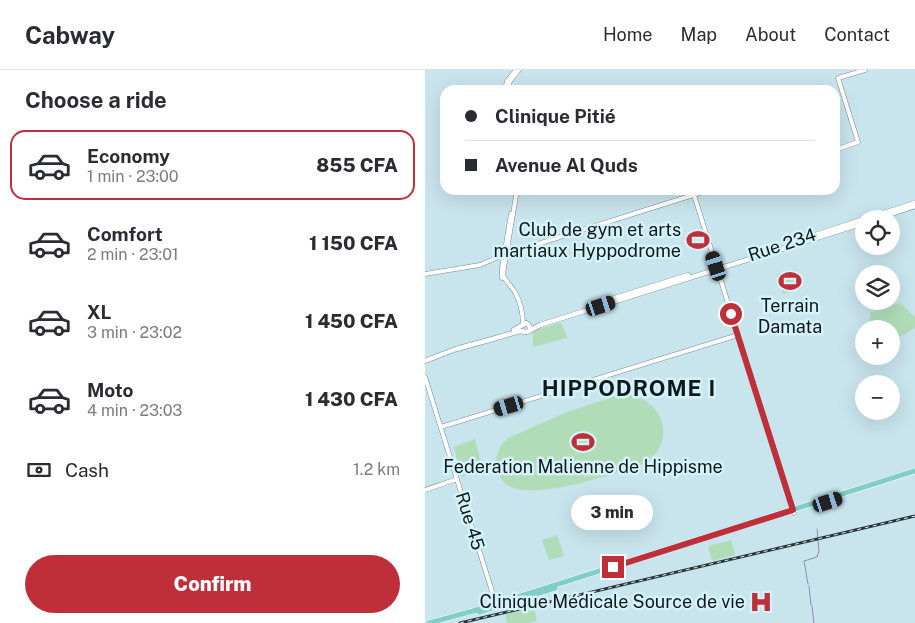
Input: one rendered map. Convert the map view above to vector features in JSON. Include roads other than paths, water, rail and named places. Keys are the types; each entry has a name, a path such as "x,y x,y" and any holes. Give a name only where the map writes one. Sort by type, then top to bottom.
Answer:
{"main road":[{"name":"Rue 234","path":"900,210 915,205"},
{"name":"Rue 234","path":"898,210 915,205"},
{"name":"Rue 234","path":"425,360 526,327 540,325 855,223"},
{"path":"441,623 915,473"},
{"path":"429,623 496,605"}],"street":[{"path":"509,85 517,70"},
{"path":"840,148 858,142 838,78 865,70"},
{"path":"516,195 501,277 515,292 526,327"},
{"path":"425,274 480,266 505,255 694,195 793,512"},
{"path":"441,427 737,335"},
{"name":"Rue 45","path":"425,377 496,605"},
{"path":"425,490 457,479"}],"waterway":[{"path":"817,529 818,538"},
{"path":"808,584 804,561 817,557 819,551 818,540"},
{"path":"809,586 811,605"},
{"path":"812,606 814,623"}],"railway":[{"path":"460,623 915,516"}],"place":[{"name":"Club de gym et arts martiaux Hyppodrome","path":"698,240"},
{"name":"Terrain Damata","path":"790,281"},
{"name":"Federation Malienne de Hippisme","path":"583,442"},
{"name":"Clinique Médicale Source de vie","path":"761,602"}],"district":[{"name":"HIPPODROME I","path":"629,388"}]}
